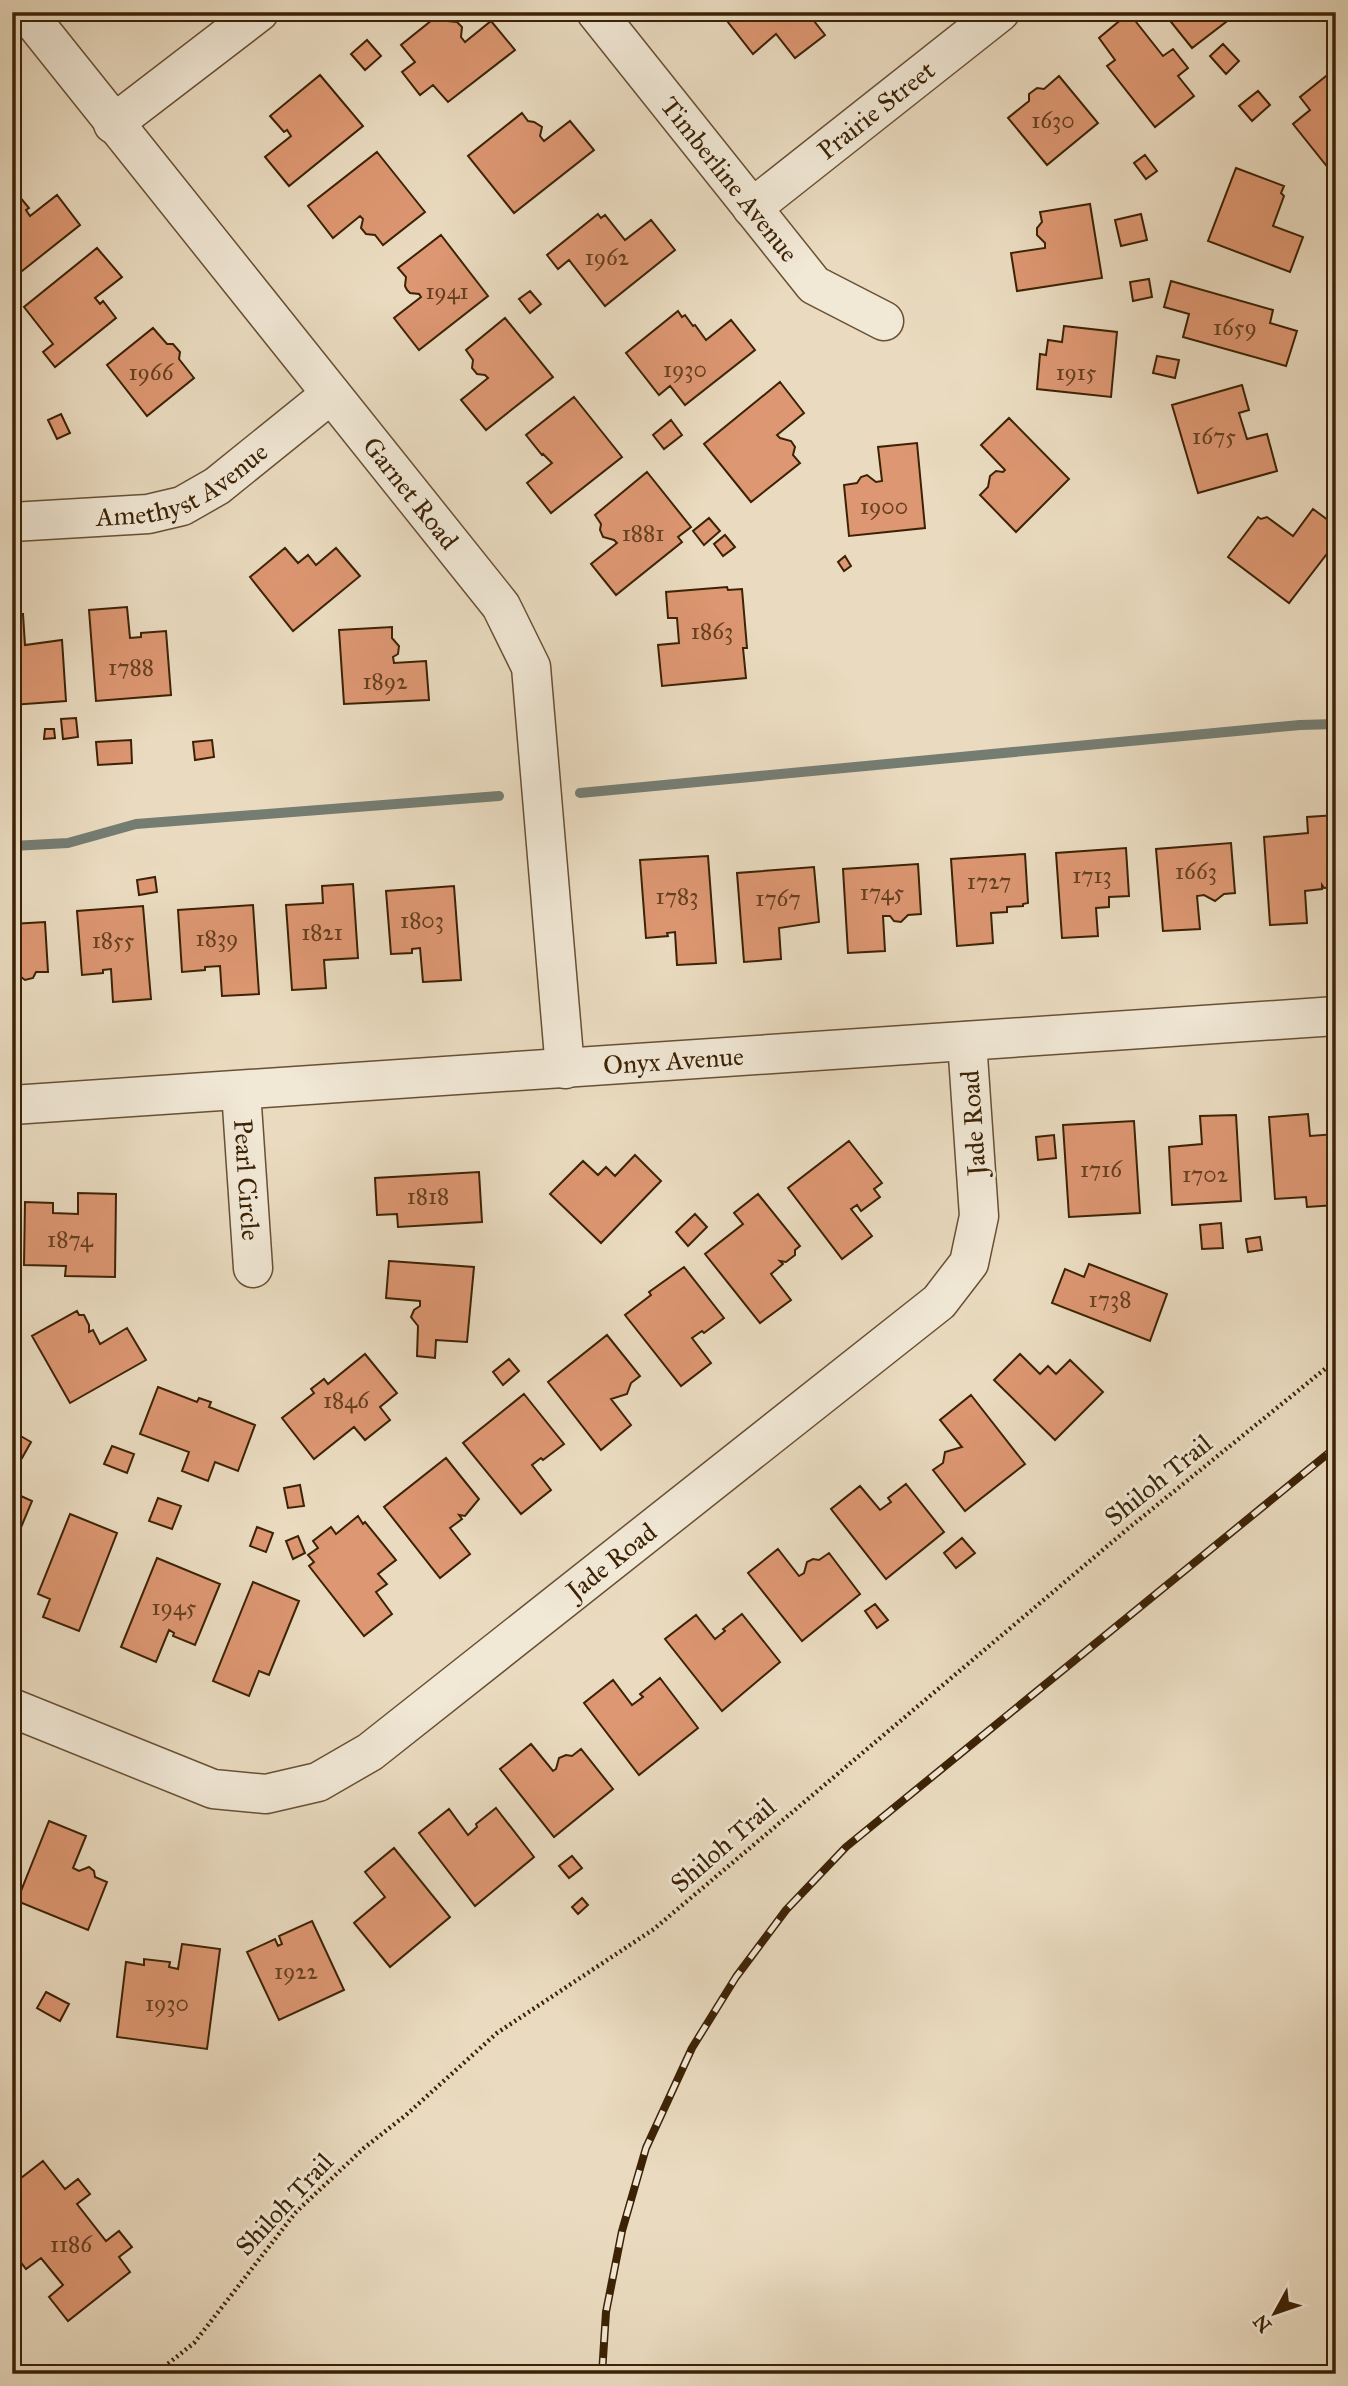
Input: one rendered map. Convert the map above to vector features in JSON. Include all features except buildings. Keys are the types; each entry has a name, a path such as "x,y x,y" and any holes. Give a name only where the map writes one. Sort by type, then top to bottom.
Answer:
{"street":[{"name":"Garnet Road","path":"26,12 113,124 502,606 531,667 565,1069"},
{"path":"113,124 259,12"},
{"name":"Timberline Avenue","path":"596,12 814,285 884,321"},
{"name":"Prairie Street","path":"752,208 1000,12"},
{"name":"Amethyst Avenue","path":"12,522 148,514 182,506 217,486 331,394"},
{"name":"Onyx Avenue","path":"12,1105 1336,1016"},
{"name":"Jade Road","path":"12,1708 212,1788 266,1794 318,1782 370,1752 939,1302 969,1263 979,1216 967,1041"},
{"name":"Pearl Circle","path":"241,1091 253,1268"}],"path":[{"name":"Shiloh Trail","path":"155,2374 194,2343 296,2212 364,2148 497,2033 654,1930 1119,1536 1336,1360"}],"waterway":[{"path":"580,793 1300,725 1336,724"},
{"path":"12,846 68,843 136,824 499,796"}],"railway":[{"path":"602,2374 606,2312 622,2231 646,2148 692,2048 736,1977 786,1910 846,1847 1336,1447"}]}
